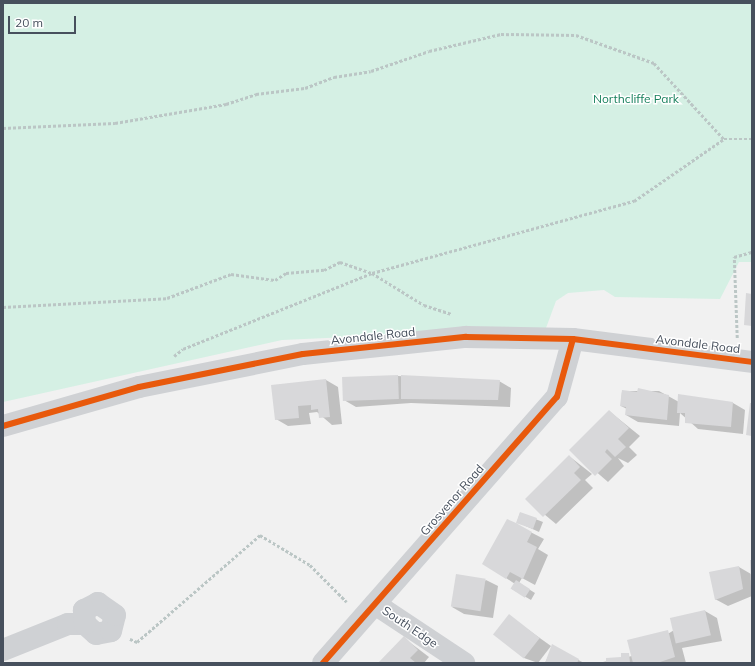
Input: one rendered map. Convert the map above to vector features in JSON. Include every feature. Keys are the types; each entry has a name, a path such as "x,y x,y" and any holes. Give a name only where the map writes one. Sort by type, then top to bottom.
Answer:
{"street":[{"name":"Avondale Road","path":"3,426 139,386 287,357 466,337 573,339 745,361"},
{"name":"Grosvenor Road","path":"323,663 557,397 573,339"},
{"name":"South Edge","path":"369,611 464,663"},
{"path":"3,650 68,624 85,624"}],"path":[{"path":"3,128 115,123 226,104 256,94 305,88 429,51 501,34 516,34 576,35 654,63 724,139"},
{"path":"172,358 183,348 372,273 634,201 724,139 752,139"},
{"path":"745,361 734,257 752,252"},
{"path":"3,307 167,298 231,274 275,280 286,273 324,270 340,262 372,273 424,305 455,316 463,323 466,337"},
{"path":"137,642 260,535 310,565 369,611"}],"green space":[{"name":"Northcliffe Park","path":"3,3 752,3 752,262 739,262 720,299 615,297 604,290 568,293 556,301 546,328 282,340 3,402"}],"building":[{"path":"746,293 752,294 752,326 744,325"},
{"path":"398,375 399,399 343,401 342,377"},
{"path":"401,375 500,380 498,400 401,399"},
{"path":"326,379 330,417 319,418 318,409 311,410 311,405 298,406 299,418 275,420 271,385"},
{"path":"638,388 669,395 667,420 625,415 626,407 620,406 622,390 637,392"},
{"path":"678,394 733,402 731,427 685,423 685,413 677,413"},
{"path":"750,403 752,403 752,436 746,435"},
{"path":"609,410 629,428 618,439 626,447 615,457 607,449 605,452 612,459 595,476 569,450"},
{"path":"569,455 580,467 574,473 581,480 543,517 525,499"},
{"path":"520,512 537,518 533,529 516,523"},
{"path":"507,519 532,532 527,542 537,547 523,579 510,572 506,579 482,564"},
{"path":"750,560 752,560 752,586 751,586"},
{"path":"739,566 743,589 715,600 709,572"},
{"path":"456,574 486,579 480,611 451,607"},
{"path":"516,580 530,589 525,598 511,588"},
{"path":"705,610 711,635 676,643 670,618"},
{"path":"509,614 540,638 524,658 493,634"},
{"path":"668,630 675,657 657,663 633,663 627,640"},
{"path":"404,636 418,650 410,658 416,663 378,663"},
{"path":"552,644 579,659 577,663 545,663"},
{"path":"621,653 629,653 630,663 606,663 606,658 621,657"}],"cycle path":[{"path":"3,426 139,387 303,354 466,337 573,339 752,362"},
{"path":"323,663 557,397 573,339"}]}
